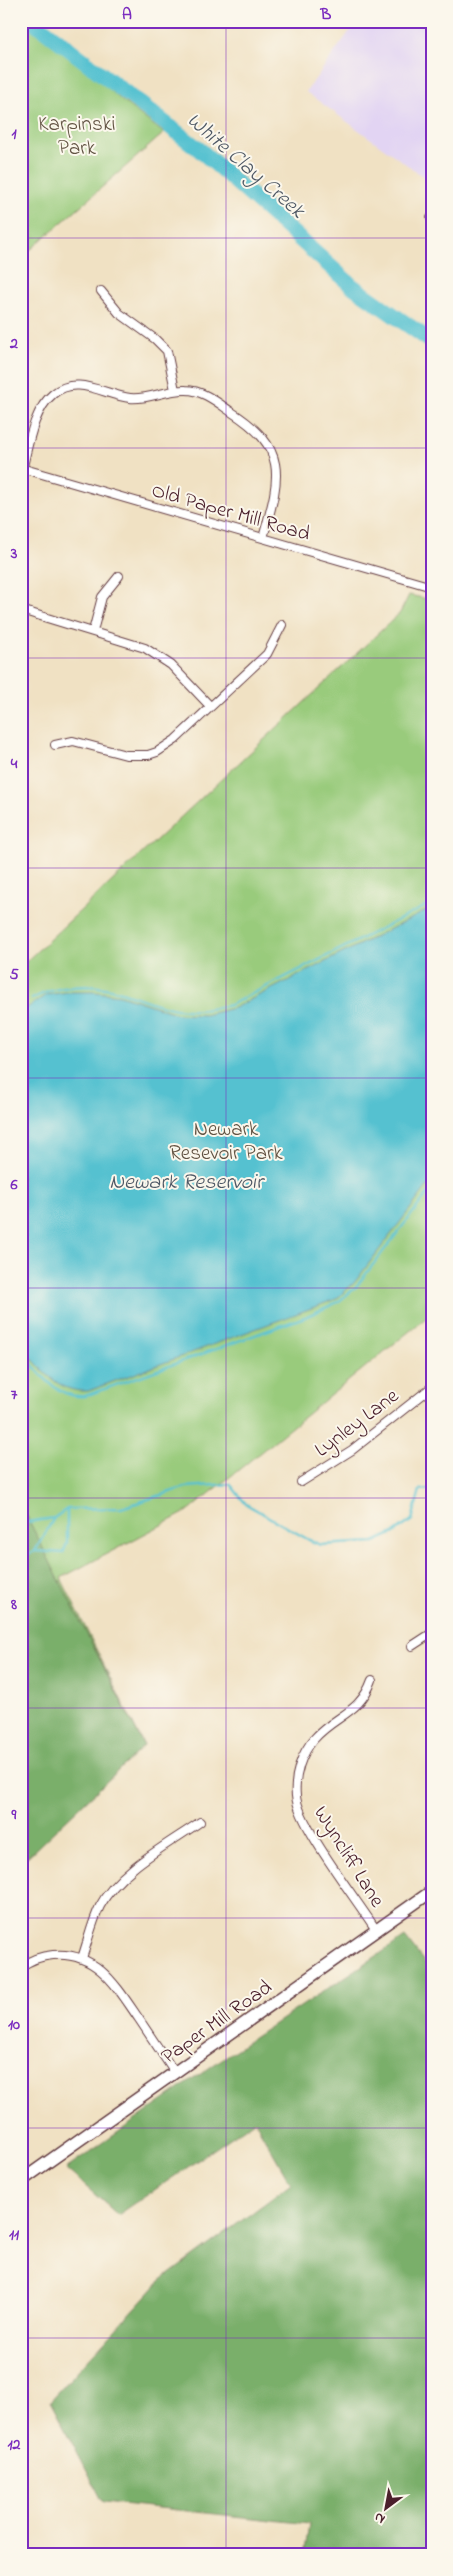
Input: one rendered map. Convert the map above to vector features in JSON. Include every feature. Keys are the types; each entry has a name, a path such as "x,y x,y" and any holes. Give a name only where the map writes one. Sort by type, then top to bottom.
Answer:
{"main road":[{"name":"Paper Mill Road","path":"21,2181 432,1892"}],"street":[{"path":"102,291 119,314 155,339 167,351 175,390"},
{"path":"22,470 38,417 45,402 60,389 71,386 89,387 129,398 147,397 175,390 187,390 207,396 254,427 267,443 276,462 277,483 263,538"},
{"name":"Old Paper Mill Road","path":"22,470 432,587"},
{"path":"93,630 102,597 119,576"},
{"path":"21,610 93,630 129,642 159,656 184,677 210,706"},
{"path":"54,745 72,741 126,755 148,755 166,747 267,654 282,625"},
{"name":"Lynley Lane","path":"301,1482 352,1450 432,1387"},
{"path":"412,1646 432,1633"},
{"name":"Wyncliff Lane","path":"372,1680 360,1703 323,1731 309,1745 297,1774 296,1796 307,1826 376,1930"},
{"path":"82,1958 100,1907 113,1886 130,1871 200,1822"},
{"path":"21,1967 44,1956 68,1955 82,1958 106,1973 175,2073"}],"shaded area":[{"path":"357,21 432,21 432,175 428,180 306,92"}],"green space":[{"name":"Karpinski Park","path":"21,21 26,21 81,62 120,99 164,133 21,258"},
{"name":"Newark Resevoir Park","path":"409,595 432,600 432,1313 188,1511 61,1578 144,1746 21,1835 21,966 400,613"},
{"path":"21,1505 144,1746 22,1862 21,1861"},
{"path":"405,1937 432,1972 432,2555 304,2555 309,2524 103,2502 50,2401 160,2281 291,2184 255,2121 118,2215 66,2169 219,2061"}],"water":[{"name":"Newark Reservoir","path":"432,908 432,1180 354,1283 336,1299 88,1391 77,1391 67,1388 50,1377 21,1346 21,1012 46,995 68,992 95,992 120,995 178,1014 205,1015 234,1008"}],"waterway":[{"name":"White Clay Creek","path":"33,21 200,150 351,285 432,342"},
{"path":"32,999 41,994 63,988 85,986 108,988 177,1009 204,1010 230,1005 432,903"},
{"path":"21,1352 57,1388 75,1396 85,1396 305,1317 338,1302 355,1288 432,1188"},
{"path":"21,1558 35,1551 54,1518 67,1509 121,1508 186,1487 230,1484 246,1504 321,1545 374,1542 394,1533 412,1520 420,1490 432,1489"},
{"path":"35,1551 63,1553 67,1543 67,1509"},
{"path":"21,1523 54,1518"}]}
